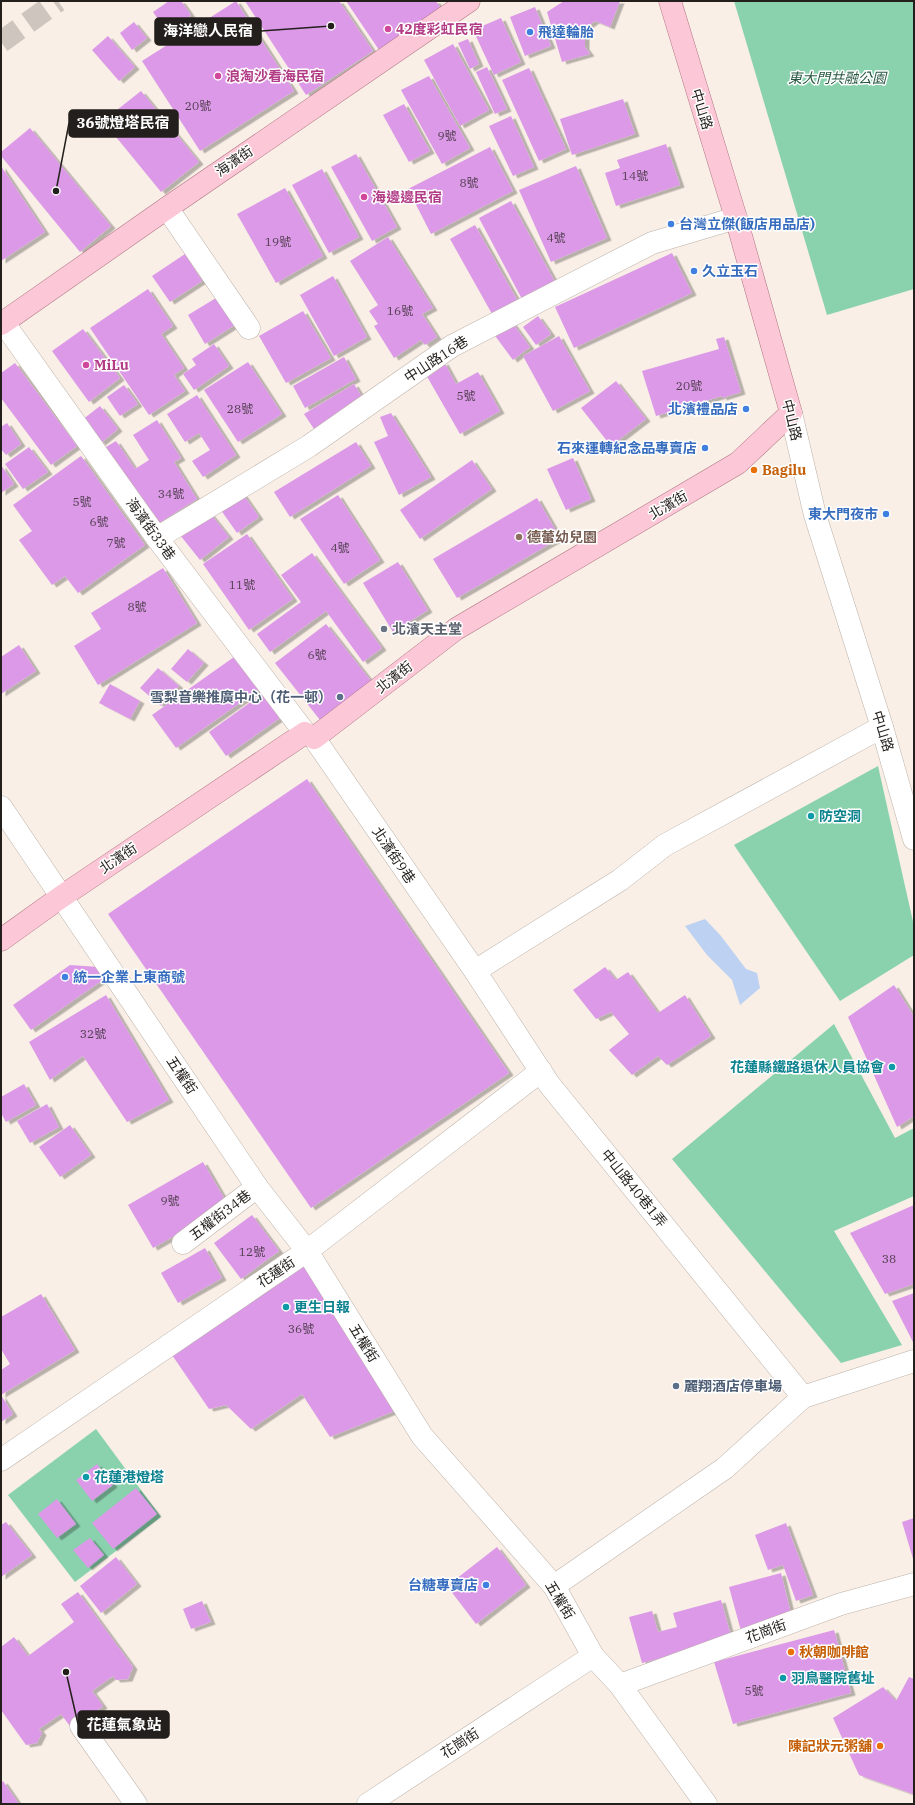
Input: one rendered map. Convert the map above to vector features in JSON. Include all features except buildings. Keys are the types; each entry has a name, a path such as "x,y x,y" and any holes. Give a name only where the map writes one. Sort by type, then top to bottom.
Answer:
{"main road":[{"name":"海濱街","path":"2,323 166,208 469,1"},
{"name":"中山路","path":"670,1 736,218 791,413"},
{"name":"北濱街","path":"1,940 61,897 310,736 456,629 738,463 791,413"}],"street":[{"path":"166,208 249,328"},
{"name":"中山路16巷","path":"157,538 309,446 452,346 652,243 736,218"},
{"name":"海濱街33巷","path":"2,323 157,538 310,736"},
{"name":"中山路","path":"791,413 815,515 882,727 914,839"},
{"path":"475,971 620,880 665,845 882,727"},
{"name":"北濱街9巷","path":"310,736 475,971"},
{"name":"五權街","path":"1,806 257,1186 307,1251 422,1436 554,1586 593,1656 620,1685 706,1804"},
{"name":"中山路40巷1弄","path":"475,971 549,1084 802,1397"},
{"name":"花蓮街","path":"1,1460 307,1251 541,1071"},
{"name":"五權街34巷","path":"183,1243 257,1186"},
{"path":"554,1586 724,1468 802,1397 914,1361"},
{"name":"花崗街","path":"620,1685 841,1604 914,1584"},
{"name":"花崗街","path":"368,1804 593,1656"},
{"path":"81,1726 136,1804"}],"green space":[{"name":"東大門共融公園","path":"734,1 914,1 914,289 827,315"},
{"path":"878,766 914,926 914,955 840,1001 734,845"},
{"path":"834,1024 895,1138 914,1128 914,1196 834,1231 902,1345 841,1363 672,1159"},
{"name":"花蓮港燈塔","path":"96,1429 161,1517 75,1582 8,1495"}],"water":[{"path":"705,919 721,936 746,969 757,973 760,988 740,1005 732,980 707,955 685,926"}],"tunnel":[{"path":"1,42 58,1"}],"place":[{"name":"海洋戀人民宿","path":"331,26"},
{"name":"42度彩虹民宿","path":"388,29"},
{"name":"飛達輪胎","path":"530,32"},
{"name":"浪淘沙看海民宿","path":"218,76"},
{"name":"36號燈塔民宿","path":"56,191"},
{"name":"海邊邊民宿","path":"364,197"},
{"name":"台灣立傑(飯店用品店)","path":"671,224"},
{"name":"久立玉石","path":"694,271"},
{"name":"MiLu","path":"86,365"},
{"name":"北濱禮品店","path":"746,409"},
{"name":"石來運轉紀念品專賣店","path":"705,448"},
{"name":"Bagilu","path":"754,470"},
{"name":"東大門夜市","path":"886,514"},
{"name":"德蕾幼兒園","path":"519,537"},
{"name":"北濱天主堂","path":"384,629"},
{"name":"雪梨音樂推廣中心（花一邨）","path":"340,697"},
{"name":"防空洞","path":"811,816"},
{"name":"統一企業上東商號","path":"65,977"},
{"name":"花蓮縣鐵路退休人員協會","path":"892,1067"},
{"name":"更生日報","path":"286,1307"},
{"name":"麗翔酒店停車場","path":"676,1386"},
{"name":"花蓮港燈塔","path":"86,1477"},
{"name":"台糖專賣店","path":"486,1585"},
{"name":"秋朝咖啡館","path":"791,1652"},
{"name":"花蓮氣象站","path":"66,1672"},
{"name":"羽鳥醫院舊址","path":"783,1678"},
{"name":"陳記狀元粥舖","path":"880,1746"}]}
